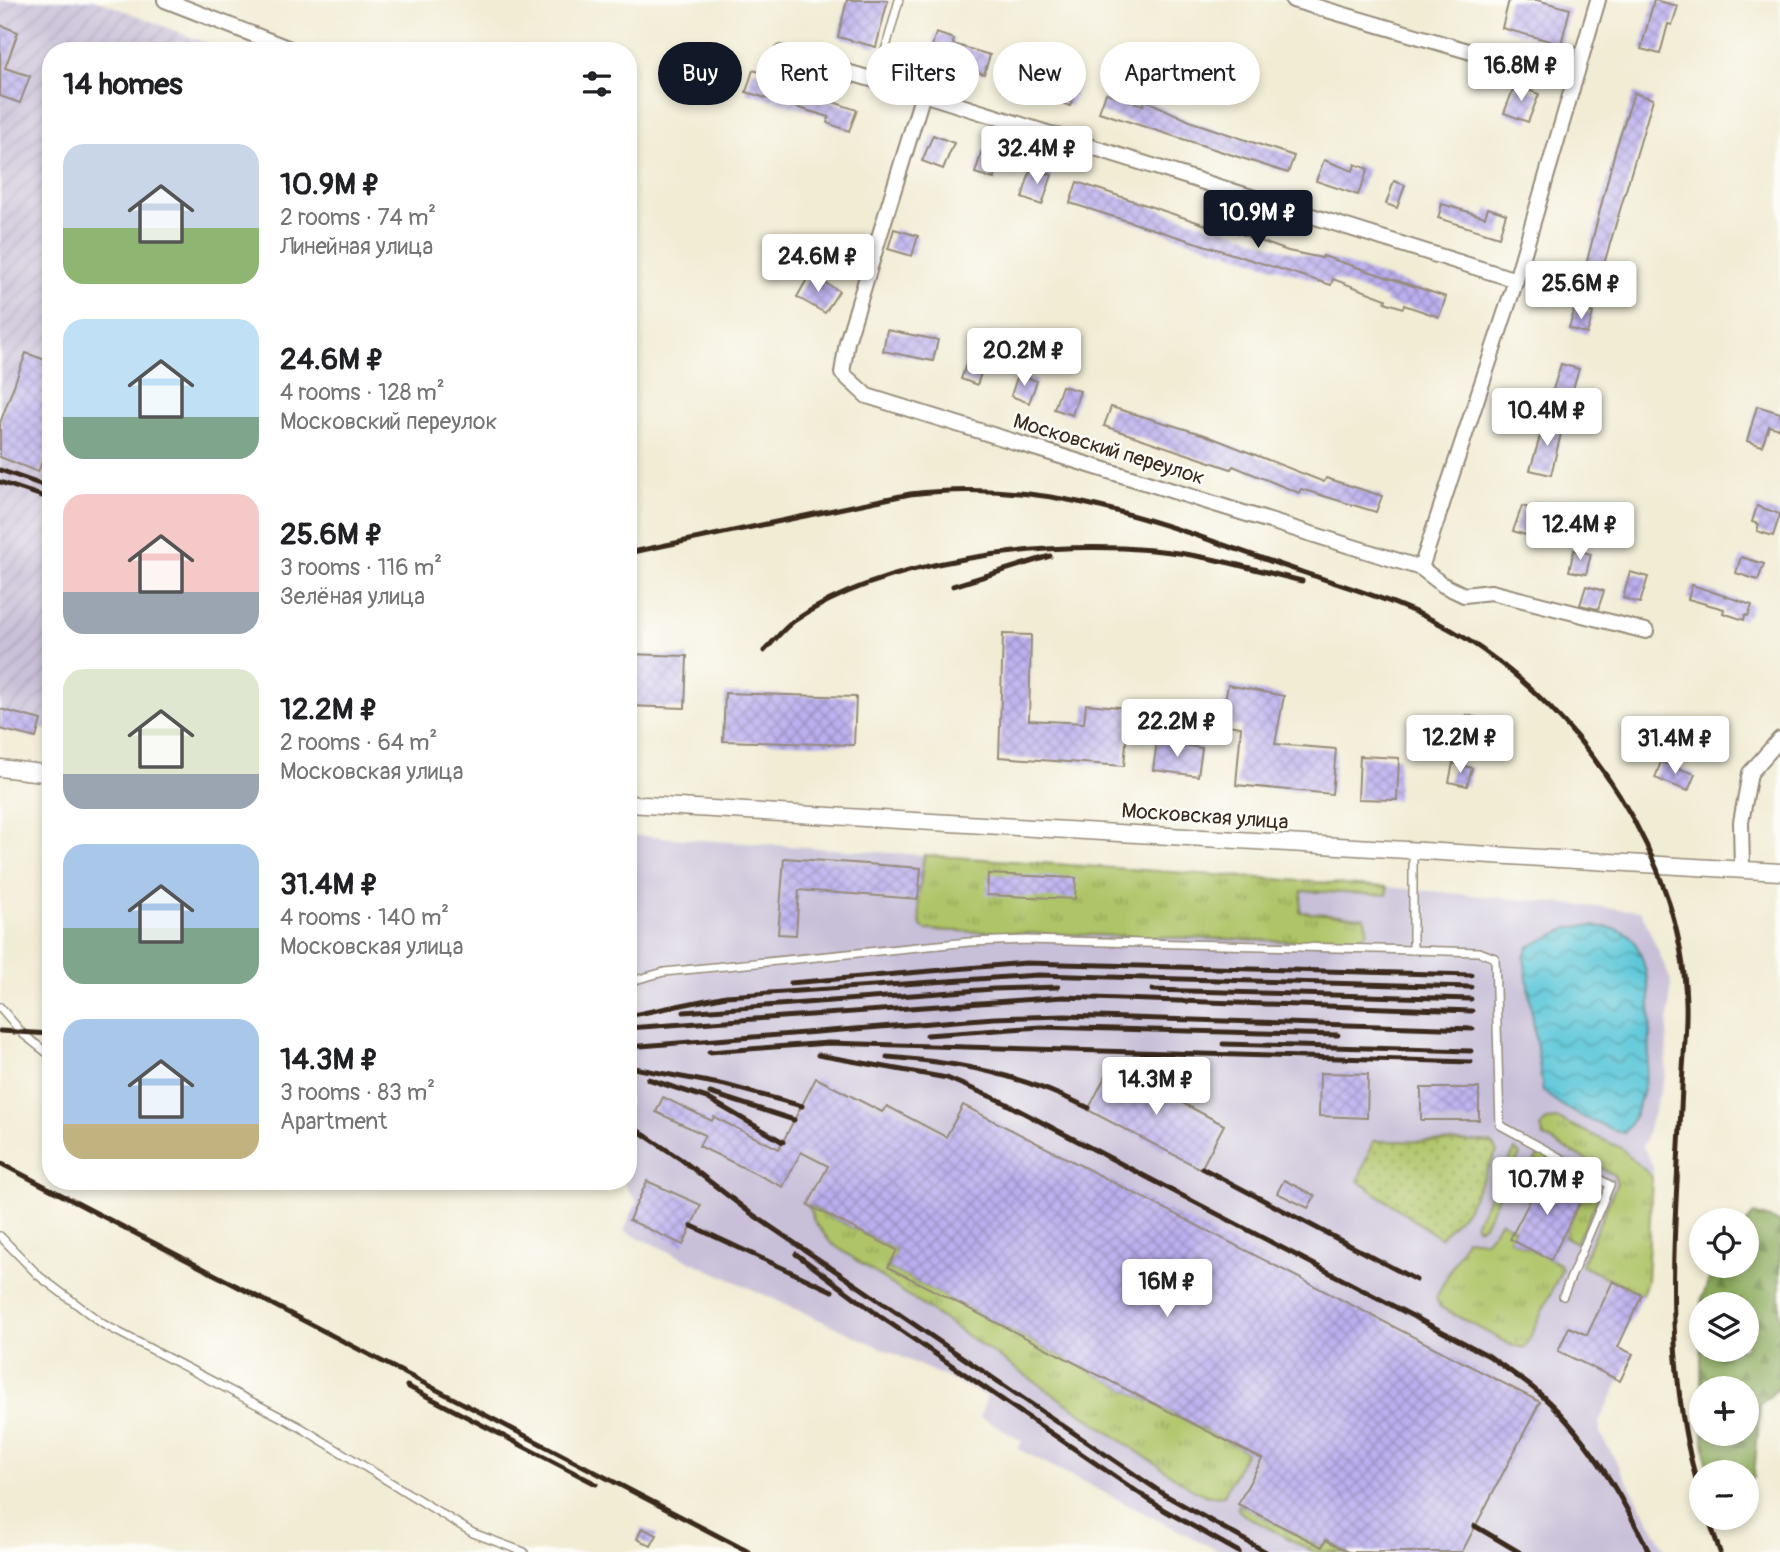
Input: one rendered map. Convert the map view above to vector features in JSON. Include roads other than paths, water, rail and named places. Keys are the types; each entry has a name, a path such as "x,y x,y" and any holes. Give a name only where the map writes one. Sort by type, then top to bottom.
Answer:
{"street":[{"path":"166,0 272,42"},
{"path":"1293,0 1574,82"},
{"path":"1421,568 1516,280 1598,0"},
{"name":"Московский переулок","path":"920,105 847,342 842,373 867,396 1421,568 1443,585 1464,595 1491,593 1646,631"},
{"path":"958,105 1516,280"},
{"path":"1742,869 1741,822 1750,773 1780,739"},
{"path":"0,768 42,773"},
{"name":"Московская улица","path":"637,805 1780,872"}],"lane":[{"path":"888,42 899,0"},
{"path":"1413,850 1413,950"},
{"path":"637,980 664,972 969,942 1026,940 1479,952 1495,958 1500,1125 1610,1185 1563,1296"},
{"path":"0,1007 23,1034 42,1049"},
{"path":"0,1236 39,1276 103,1324 195,1375 300,1427 473,1533 524,1552"}],"water":[{"path":"1591,926 1628,934 1641,956 1647,980 1650,1037 1647,1066 1642,1093 1634,1116 1624,1133 1581,1116 1543,1091 1524,957 1528,947 1571,927"}],"railway":[{"path":"0,470 42,485"},
{"path":"0,482 42,496"},
{"path":"637,551 910,494 963,490 1014,492 1110,509 1365,593 1446,627 1509,670 1550,707 1587,749 1619,795 1646,844 1667,896 1680,949 1686,1014 1674,1242 1675,1344 1679,1395 1692,1460"},
{"path":"764,651 794,621 831,599 919,568 967,558 1063,548 1152,550 1209,558 1302,581"},
{"path":"953,586 1050,556"},
{"path":"790,983 1026,963 1471,975"},
{"path":"637,1014 726,996 1038,975 1471,987"},
{"path":"684,1012 993,989 1058,987"},
{"path":"1152,990 1471,999"},
{"path":"637,1027 1063,997 1472,1011"},
{"path":"637,1046 994,1018 1066,1016 1473,1029"},
{"path":"927,1035 1041,1027 1338,1035"},
{"path":"0,1031 42,1033"},
{"path":"709,1052 828,1043 1471,1062"},
{"path":"1223,1044 1471,1051"},
{"path":"818,1055 947,1078 1001,1101 1489,1356 1533,1388 1569,1423 1600,1464 1649,1552"},
{"path":"887,1057 991,1072 1063,1096 1089,1108"},
{"path":"637,1069 725,1085 802,1106"},
{"path":"648,1079 707,1098 783,1142"},
{"path":"710,1093 794,1120"},
{"path":"637,1130 682,1160 749,1212 1165,1495 1266,1552"},
{"path":"0,1163 42,1185"},
{"path":"1202,1168 1416,1280"},
{"path":"52,1190 749,1552"},
{"path":"692,1226 832,1291"},
{"path":"796,1254 881,1317 1164,1510 1239,1552"},
{"path":"407,1386 596,1484"},
{"path":"1475,1526 1519,1552"},
{"path":"1712,1530 1720,1552"}]}
